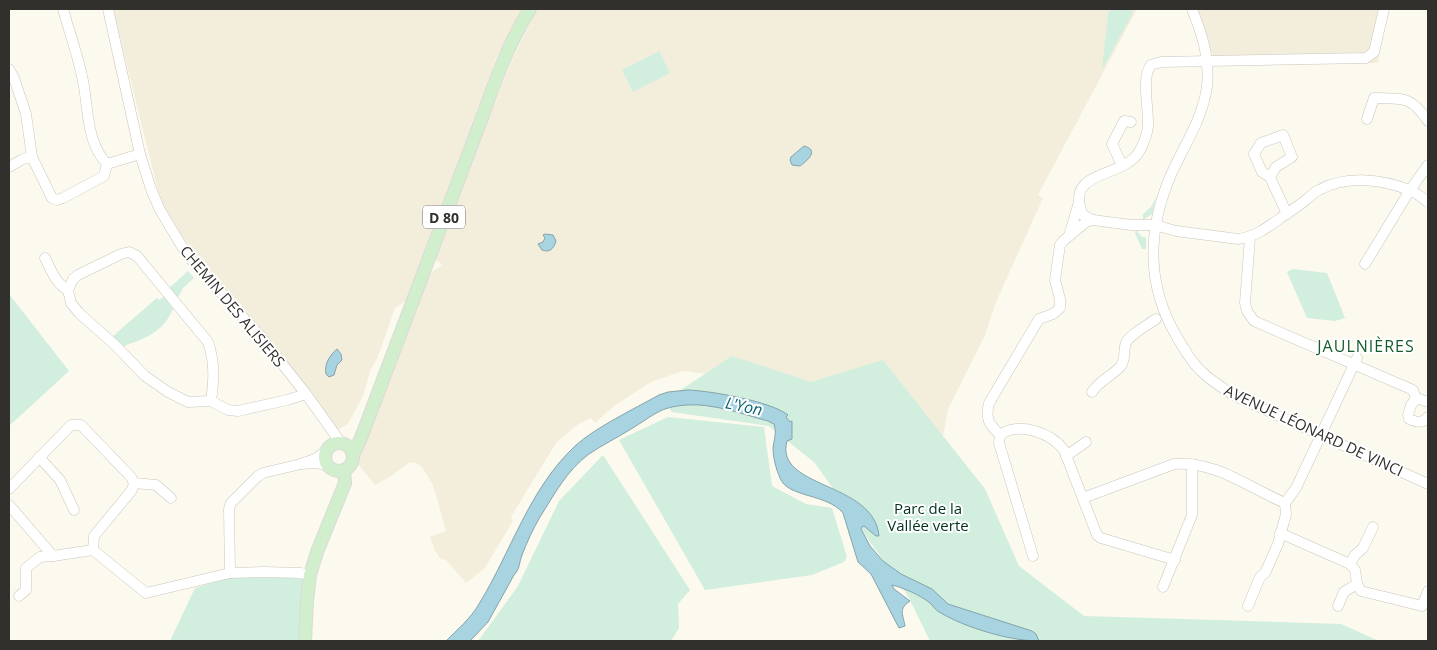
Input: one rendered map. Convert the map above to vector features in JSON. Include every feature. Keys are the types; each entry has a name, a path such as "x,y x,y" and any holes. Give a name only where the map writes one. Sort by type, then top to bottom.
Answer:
{"main road":[{"name":"D 80","path":"352,455 483,116 497,74 515,34 530,9"},
{"name":"D 80","path":"335,447 355,439 364,428"},
{"path":"329,467 339,471 344,470 351,463 351,451 335,447 325,458 336,483 335,505"},
{"path":"305,641 310,575 317,552 345,483 344,470"}],"street":[{"path":"63,9 82,77 92,136 99,153 108,164"},
{"name":"CHEMIN DES ALISIERS","path":"108,9 140,154 150,189 160,210 187,254 261,337 306,394 326,424 329,436 335,447"},
{"name":"AVENUE LÉONARD DE VINCI","path":"1192,9 1208,62 1207,87 1200,116 1171,177 1155,225 1152,252 1154,276 1164,314 1185,351 1200,371 1235,396 1428,484"},
{"path":"1384,9 1374,52 1366,58 1161,62 1153,64 1146,75 1148,125 1145,139 1132,161 1082,185 1080,202 1083,215 1094,220 1131,225 1155,225 1176,231 1238,239 1250,237 1266,229 1317,191 1338,183 1363,180 1383,183 1410,190 1428,202"},
{"path":"9,68 26,114 32,157 52,198 57,200 104,176 108,164"},
{"path":"1367,119 1374,98 1383,98 1412,102 1418,106 1428,121"},
{"path":"1122,165 1112,144 1124,121 1131,122"},
{"path":"108,164 140,154"},
{"path":"9,167 23,159 32,157"},
{"path":"1365,264 1410,190 1428,165"},
{"path":"1270,177 1287,214"},
{"path":"1069,236 1080,202"},
{"path":"1000,435 990,424 987,415 989,403 1039,319 1053,314 1060,308 1060,298 1055,276 1060,245 1086,222 1094,220"},
{"path":"1250,237 1245,303 1250,316 1260,324 1356,361 1413,390 1416,399"},
{"path":"211,402 214,376 213,356 208,342 137,256 129,252 121,254 73,279 68,290 69,298 79,313 115,345 145,376 168,392 188,402 211,402 228,410 238,411 306,394"},
{"path":"45,258 55,278 68,290"},
{"path":"1092,392 1096,386 1121,366 1124,360 1126,343 1130,338 1156,319"},
{"path":"1248,606 1260,577 1265,573 1278,544 1286,514 1285,502 1296,488 1356,361"},
{"path":"1416,399 1428,402"},
{"path":"1416,399 1411,405 1408,415 1410,419 1421,422 1426,421 1428,417"},
{"path":"9,489 71,425 81,425 131,477 134,483 132,490 94,536 94,550"},
{"path":"1033,556 999,443 1000,435 1007,430 1018,429 1044,434 1058,443 1064,450 1096,532 1101,538 1174,560"},
{"path":"1066,456 1086,442"},
{"path":"230,573 229,509 231,503 263,473 315,459 335,447"},
{"path":"39,457 60,480 74,510"},
{"path":"301,464 316,464 329,467"},
{"path":"1082,498 1174,464 1192,464 1207,466 1285,502"},
{"path":"1163,588 1192,515 1192,464"},
{"path":"134,483 156,485 171,498"},
{"path":"9,505 53,556"},
{"path":"1350,564 1355,555 1363,548 1373,527"},
{"path":"1280,534 1350,564 1354,570 1356,584 1361,591 1425,608 1428,591"},
{"path":"19,596 26,590 26,568 40,558 94,550 146,593 230,573 264,572 310,575"},
{"path":"1338,606 1344,592 1356,584"}],"shaded area":[{"path":"113,9 523,9 496,59 406,301 395,308 377,359 370,371 363,396 348,424 338,430 308,388 173,226 158,191"},
{"path":"537,9 1137,9 1038,195 1043,198 996,302 985,335 948,409 941,448 744,379 683,371 651,382 614,406 595,423 591,418 577,425 556,443 511,517 513,521 485,568 466,583 446,560 441,559 435,551 430,537 446,531 433,485 422,467 410,462 375,485 357,463 429,274 442,265 435,259 510,64"},
{"path":"1192,9 1388,9 1378,63 1216,62"}],"green space":[{"path":"1113,9 1133,9 1102,70 1108,13"},
{"path":"659,51 670,73 633,92 622,70"},
{"path":"1156,197 1152,214 1143,220 1143,214 1151,207"},
{"path":"1136,230 1142,237 1146,238 1146,249 1142,249 1135,233"},
{"path":"1293,269 1327,273 1345,318 1335,321 1307,318 1287,272"},
{"path":"188,271 194,278 183,288 177,299 167,290"},
{"path":"9,294 69,371 9,426"},
{"path":"164,297 173,309 165,323 152,334 123,347 113,336 157,298 159,300"},
{"name":"Parc de la Vallée verte","path":"732,356 811,382 883,360 985,489 1019,566 1084,616 1341,624 1379,641 930,641 908,596 815,463 769,426 672,412 664,401"},
{"path":"668,417 764,427 772,486 806,504 832,508 847,557 844,562 812,575 705,590 619,440"},
{"path":"603,455 690,590 678,604 679,628 671,641 478,641 518,586 559,501"},
{"path":"240,574 303,579 300,641 170,641 195,588"}],"water":[{"path":"804,146 811,150 811,156 800,166 792,165 791,157"},
{"path":"543,235 553,235 556,241 553,248 549,251 542,250 538,244 543,242 545,238"},
{"path":"337,349 341,354 342,360 337,365 334,375 329,377 326,374 327,363"},
{"name":"L'Yon","path":"688,390 711,392 755,401 788,415 786,417 790,422 792,421 792,439 787,441 787,457 795,468 809,478 844,494 861,505 873,518 879,536 876,536 864,526 861,529 870,546 883,561 901,574 932,589 948,604 1032,631 1036,634 1039,641 1015,639 963,624 939,612 930,603 917,595 892,585 894,589 910,601 903,609 905,626 899,628 871,574 858,562 843,513 827,502 791,489 780,478 773,448 774,424 727,410 707,406 686,405 669,408 657,413 581,460 562,483 540,517 526,545 517,570 488,622 470,641 446,641 464,624 476,609 533,501 559,463 575,446 604,425 659,395"}],"district":[{"name":"JAULNIÈRES","path":"1366,346"}]}
